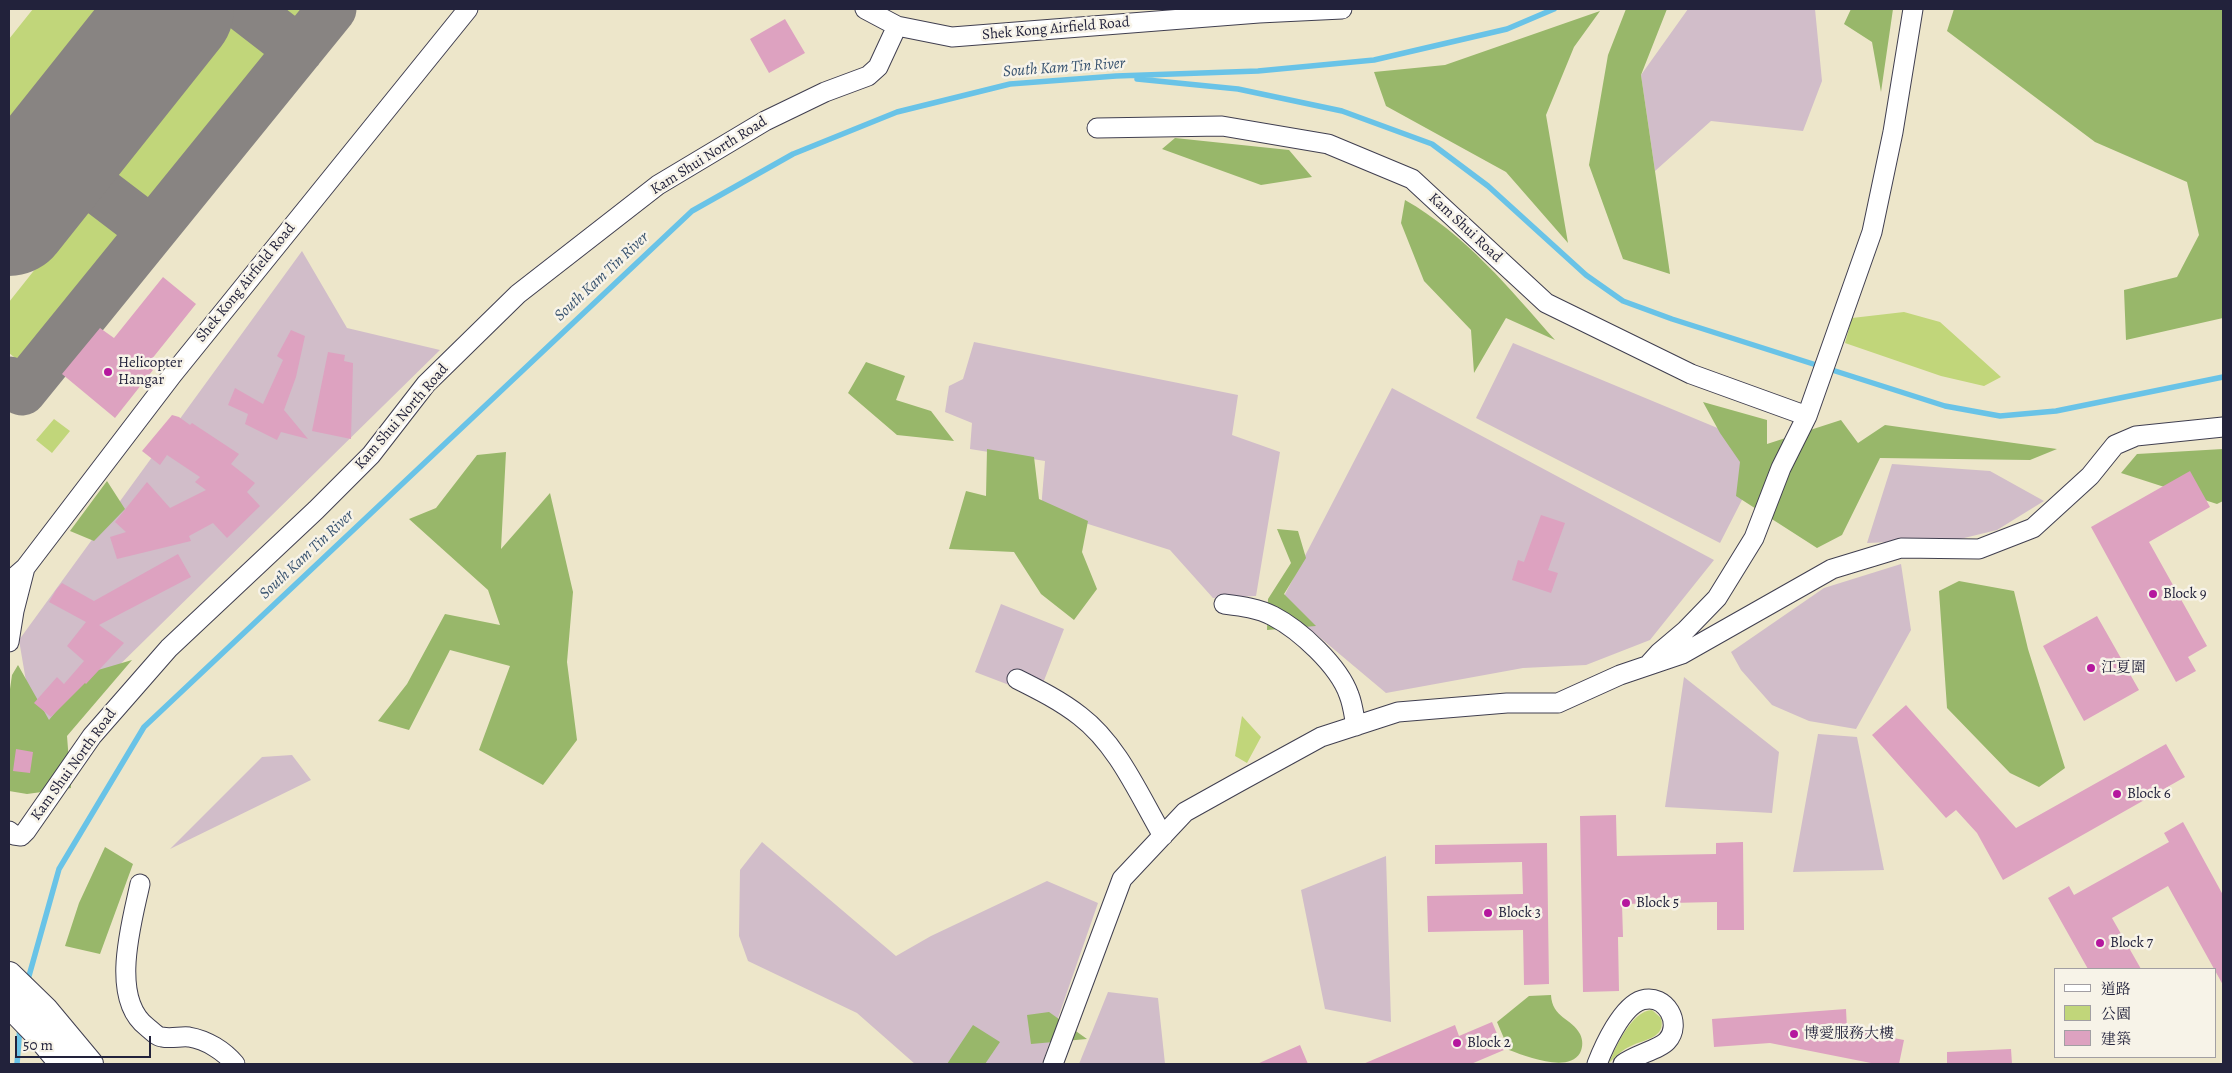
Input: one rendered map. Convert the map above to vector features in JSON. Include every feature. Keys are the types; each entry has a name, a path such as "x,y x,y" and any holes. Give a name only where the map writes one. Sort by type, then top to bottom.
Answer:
{"street":[{"name":"Shek Kong Airfield Road","path":"9,582 25,568 173,374 468,9"},
{"name":"Shek Kong Airfield Road","path":"865,9 896,26 952,37 1259,13 1342,9"},
{"path":"1648,666 1658,653 1685,631 1717,598 1754,538 1781,468 1807,416 1872,232 1893,132 1912,9"},
{"name":"Kam Shui North Road","path":"9,831 14,835 21,836 26,832 92,736 169,648 316,510 364,462 426,384 518,294 658,185 765,121 825,92 868,76 878,67 896,26"},
{"name":"Kam Shui Road","path":"1097,128 1222,126 1328,144 1412,179 1546,302 1691,374 1807,416"},
{"path":"1053,1064 1122,879 1185,812 1322,737 1398,712 1507,703 1558,703 1620,676 1682,654 1832,569 1901,548 1979,549 2033,528 2090,476 2115,445 2136,436 2223,427"},
{"path":"9,642 25,568"},
{"path":"1224,604 1249,608 1272,615 1298,631 1336,670 1349,695 1356,726"},
{"path":"1017,679 1053,697 1081,716 1104,739 1163,836"},
{"path":"140,884 127,943 126,976 132,1008 143,1024 160,1038 190,1037 222,1051 235,1064"},
{"path":"9,975 45,1010 78,1060"},
{"path":"1597,1064 1613,1031 1633,1005 1642,1000 1653,999 1664,1004 1671,1012 1674,1023 1672,1034 1666,1043 1634,1056 1623,1064"},
{"path":"9,1004 38,1034 78,1060"}],"shaded area":[{"path":"1688,9 1815,9 1822,81 1803,131 1711,121 1655,171 1641,75"},
{"path":"302,251 347,328 440,350 37,746 19,640"},
{"path":"974,342 1238,395 1232,435 1280,452 1256,596 1213,598 1170,550 1041,509 1045,461 970,449 972,423 945,412 949,386 963,379"},
{"path":"1513,343 1768,449 1720,543 1476,418"},
{"path":"1392,388 1714,560 1650,640 1586,665 1523,668 1386,693 1280,604"},
{"path":"1892,464 1990,471 2044,501 1997,530 1960,539 1867,543"},
{"path":"1901,564 1911,630 1856,729 1809,721 1772,705 1741,670 1731,652 1824,588"},
{"path":"1001,604 1064,629 1038,696 975,672"},
{"path":"1684,677 1779,752 1772,813 1665,807"},
{"path":"1818,734 1857,737 1884,870 1793,872"},
{"path":"292,755 311,780 170,849 262,757"},
{"path":"762,842 896,956 931,936 1047,881 1098,903 1042,1064 915,1064 857,1013 748,961 739,936 740,870"},
{"path":"1386,856 1391,1022 1325,1009 1301,890"},
{"path":"1108,992 1158,998 1165,1064 1079,1064"}],"green space":[{"path":"33,9 111,9 9,137 9,39"},
{"path":"266,9 318,9 298,34"},
{"path":"1626,9 1667,9 1641,75 1670,274 1623,259 1589,165 1608,55"},
{"path":"1851,9 1893,9 1881,92 1872,42 1844,24"},
{"path":"1954,9 2223,9 2223,318 2126,340 2124,290 2177,277 2199,235 2187,182 2095,142 1947,31"},
{"path":"1600,11 1574,47 1546,115 1568,243 1506,172 1386,106 1374,72 1445,65"},
{"path":"236,13 284,51 152,216 105,179"},
{"path":"1175,138 1289,150 1312,177 1261,185 1162,149"},
{"path":"94,195 139,231 29,369 9,353 9,302"},
{"path":"1405,200 1427,214 1467,246 1504,282 1555,340 1506,318 1474,373 1471,330 1424,281 1401,223"},
{"path":"1904,312 1940,322 2001,377 1984,386 1941,376 1845,343 1852,318"},
{"path":"866,362 905,376 896,400 931,411 954,441 897,435 848,393"},
{"path":"1703,402 1767,420 1767,444 1841,420 1858,443 1885,425 2057,449 2030,460 1880,458 1842,535 1817,548 1736,496 1740,462 1720,433"},
{"path":"54,419 70,431 52,453 36,440"},
{"path":"987,449 1034,457 1039,499 1088,521 1082,552 1097,589 1074,620 1041,594 1014,552 949,549 966,491 986,496"},
{"path":"2223,449 2223,501 2217,504 2121,473 2137,454"},
{"path":"506,452 501,549 550,493 573,592 567,662 577,740 543,785 479,750 510,666 450,650 409,730 378,721 407,684 445,614 500,625 488,590 409,519 436,508 477,455"},
{"path":"107,481 125,509 94,541 70,531"},
{"path":"1277,529 1298,531 1306,558 1284,594 1316,626 1267,630 1268,599 1291,563"},
{"path":"1959,581 2014,591 2028,649 2065,768 2039,787 2010,773 1947,708 1939,591"},
{"path":"132,660 67,736 71,788 27,794 9,791 9,696 12,675 18,665 49,720 88,673"},
{"path":"1242,716 1261,737 1247,763 1235,756"},
{"path":"105,847 133,864 100,954 65,946 79,903"},
{"path":"1551,995 1555,1009 1580,1034 1582,1048 1580,1053 1574,1059 1557,1063 1547,1062 1509,1050 1497,1022 1529,996"},
{"path":"1652,1010 1661,1018 1662,1025 1657,1034 1625,1049 1609,1063 1620,1039 1631,1023 1638,1016"},
{"path":"1049,1012 1087,1039 1031,1044 1027,1015"},
{"path":"973,1025 1000,1042 985,1064 947,1064"}],"building":[{"path":"785,19 805,53 769,73 750,39"},
{"path":"163,277 196,304 147,365 153,370 115,418 62,374 100,328 114,338"},
{"path":"291,330 305,336 296,377 284,410 308,439 281,432 277,440 245,424 248,414 228,405 235,388 263,404 283,360 277,356"},
{"path":"328,352 345,355 344,361 353,363 351,439 312,431"},
{"path":"172,415 179,417 190,425 192,423 239,454 231,464 255,483 247,492 260,506 227,538 213,523 189,536 191,541 117,559 110,537 126,532 115,522 147,482 170,508 206,490 195,482 200,477 167,455 160,465 142,451"},
{"name":"Block 9","path":"2190,471 2210,507 2149,542 2207,646 2188,657 2196,671 2176,682 2091,527"},
{"path":"1541,515 1565,523 1548,570 1558,573 1551,593 1512,580 1518,560 1524,562"},
{"path":"178,554 191,577 99,625 124,643 86,684 51,717 34,703 57,677 64,684 84,661 67,646 86,622 49,602 62,583 94,601"},
{"name":"江夏圍","path":"2097,616 2139,690 2084,721 2043,646"},
{"name":"Block 6","path":"1906,705 2016,828 2166,744 2185,777 2003,880 1977,833 1956,810 1946,818 1872,735"},
{"path":"16,749 33,752 30,773 13,771"},
{"name":"Block 5","path":"1616,815 1617,856 1716,854 1716,843 1743,842 1744,930 1717,930 1717,902 1622,904 1623,937 1618,937 1619,991 1583,992 1580,816"},
{"name":"Block 7","path":"2183,822 2223,895 2223,985 2217,974 2217,968 2214,968 2168,886 2112,918 2140,968 2087,968 2048,898 2069,886 2074,895 2169,842 2164,833"},
{"name":"Block 3","path":"1547,843 1549,984 1524,985 1523,930 1428,932 1427,896 1523,894 1522,862 1435,864 1435,845"},
{"name":"博愛服務大樓","path":"1846,1009 1847,1029 1904,1040 1899,1064 1876,1064 1770,1043 1714,1047 1712,1019"},
{"name":"Block 2","path":"1492,1022 1504,1050 1471,1064 1363,1064 1455,1025 1459,1036"},
{"path":"1300,1045 1308,1064 1257,1064"},
{"path":"2011,1049 2012,1064 1947,1064 1947,1052"}],"waterway":[{"name":"South Kam Tin River","path":"27,983 59,869 144,727 692,211 793,154 897,112 1010,84 1116,76 1258,71 1374,60 1507,29 1554,9"},
{"path":"1137,79 1238,89 1342,111 1432,144 1488,186 1586,275 1623,301 1672,319 1945,406 2000,416 2056,411 2223,377"},
{"name":"South Kam Tin River","path":"17,1064 20,1026"}],"taxiway":[{"path":"246,9 299,50"},
{"path":"9,381 22,391 332,9"},
{"path":"55,157 152,231"}],"runway":[{"path":"9,215 173,9"}],"place":[{"name":"Helicopter Hangar","path":"108,372"},
{"name":"Block 9","path":"2153,594"},
{"name":"江夏圍","path":"2091,668"},
{"name":"Block 6","path":"2117,794"},
{"name":"Block 5","path":"1626,903"},
{"name":"Block 3","path":"1488,913"},
{"name":"Block 7","path":"2100,943"},
{"name":"博愛服務大樓","path":"1794,1034"},
{"name":"Block 2","path":"1457,1043"}]}
